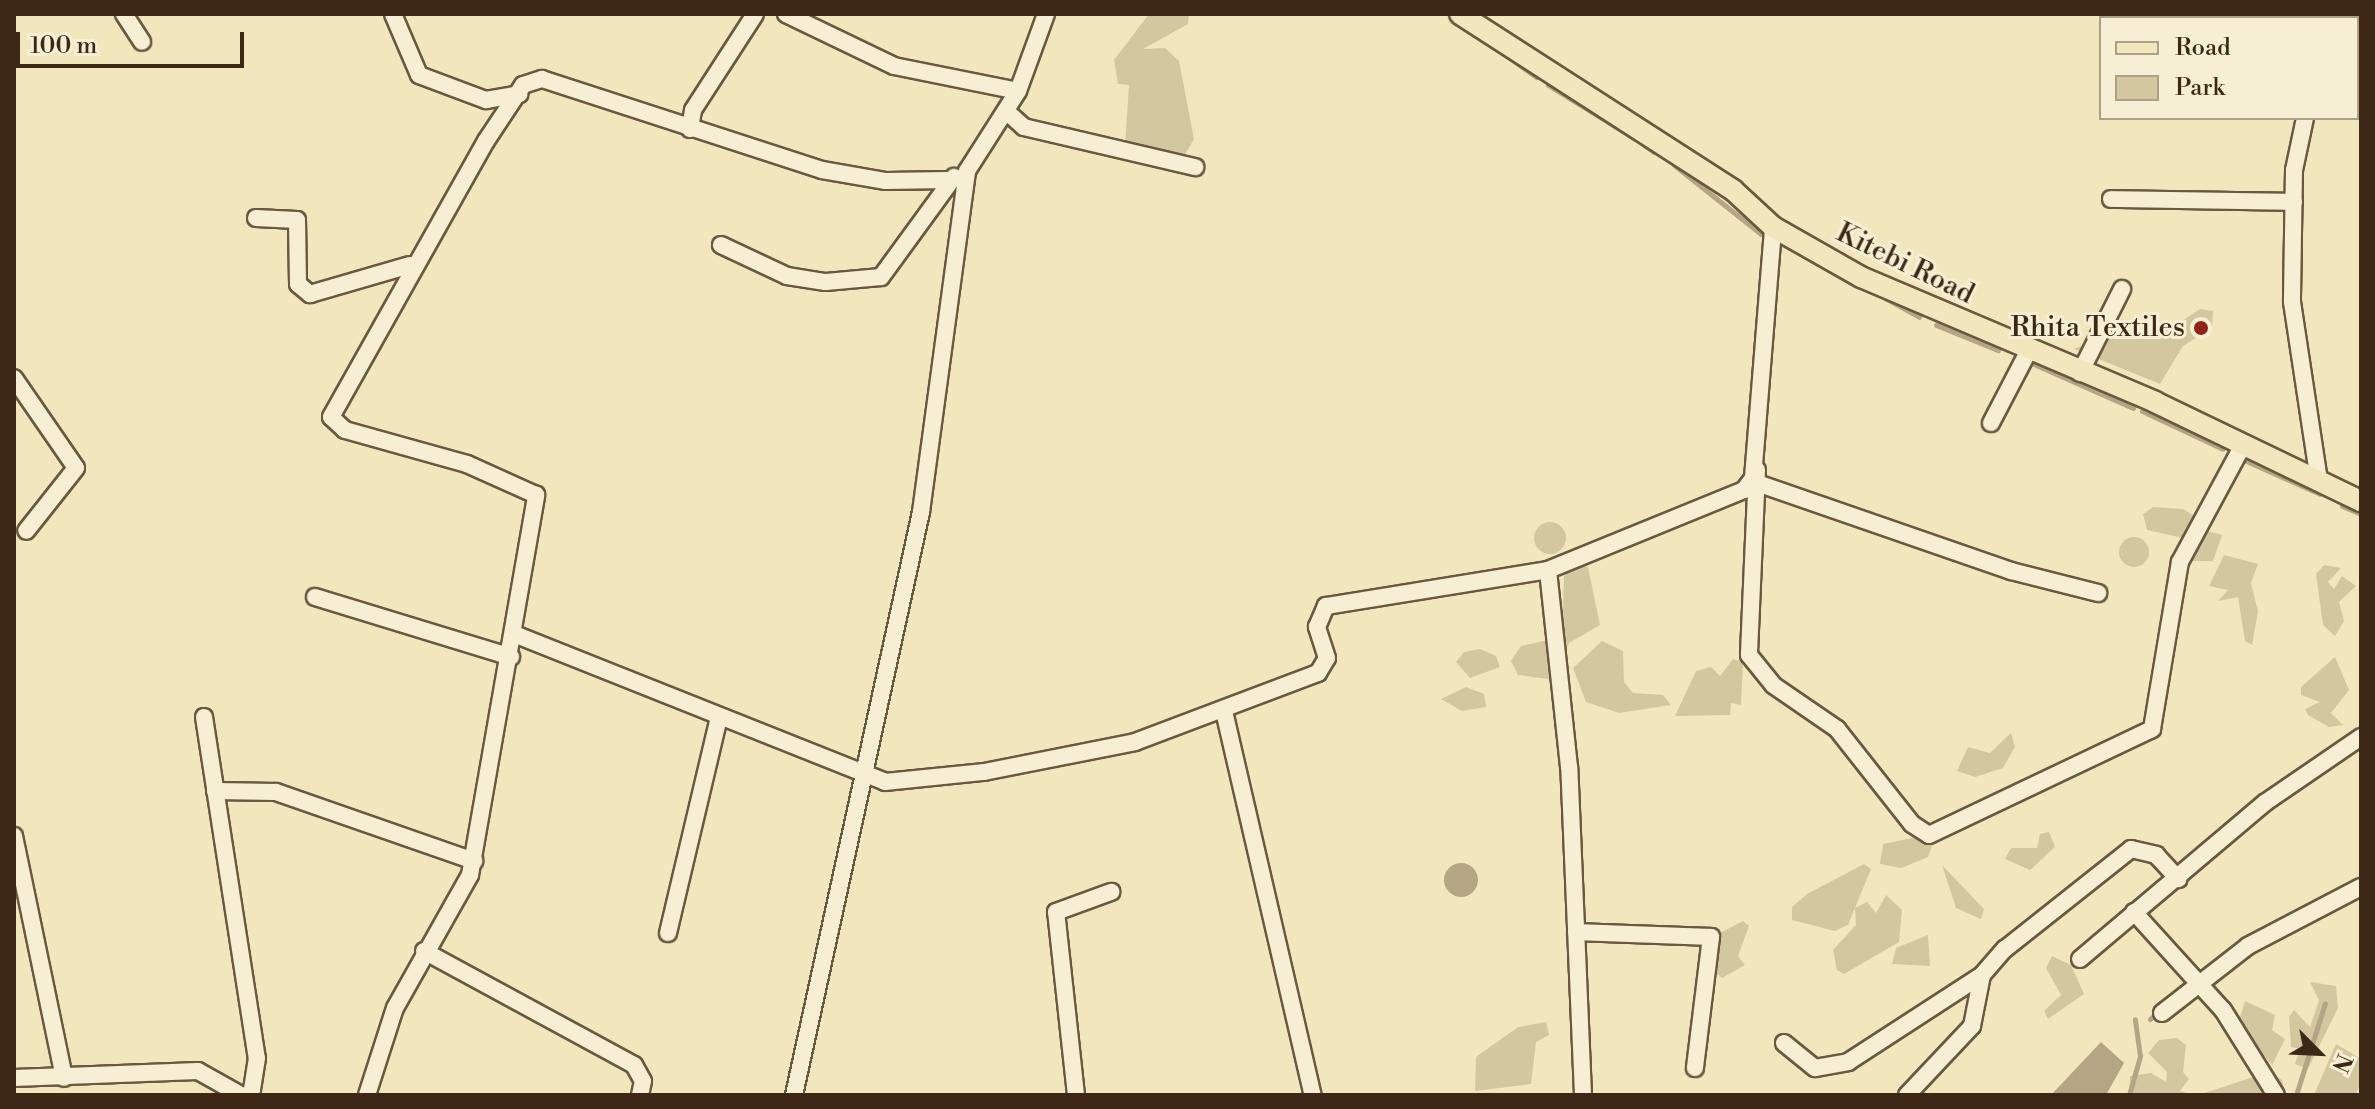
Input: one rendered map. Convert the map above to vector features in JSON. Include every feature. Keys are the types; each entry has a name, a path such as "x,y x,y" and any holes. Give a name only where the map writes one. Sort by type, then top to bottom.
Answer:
{"main road":[{"name":"Kitebi Road","path":"1460,14 1733,190 1773,227 1886,289 2025,357 2080,373 2361,501"}],"street":[{"path":"124,14 142,42"},
{"path":"393,14 419,75 486,100 519,94"},
{"path":"690,129 693,110 755,14"},
{"path":"786,14 894,66 1018,91"},
{"path":"794,1095 860,776 921,512 967,171 1018,91 1046,14"},
{"path":"2274,14 2302,16"},
{"path":"367,1095 395,1008 474,861 511,657 534,491 345,430 331,417 375,329 412,284 410,265 529,78 542,79 822,170 886,181 948,180 967,171"},
{"path":"1006,111 1037,131 1195,167"},
{"path":"2305,120 2294,202 2296,357 2319,481"},
{"path":"721,245 787,276 826,282 881,277 948,180"},
{"path":"2111,199 2294,202"},
{"path":"256,218 297,220 298,284 310,294 410,265"},
{"path":"1773,227 1749,655 1773,685 1837,729 1912,824 1929,835 2152,729 2180,562 2243,445"},
{"path":"2080,373 2122,289"},
{"path":"1991,423 2025,357"},
{"path":"14,378 76,468 26,531"},
{"path":"514,634 860,776 885,782 993,771 1135,742 1224,711 1324,667 1317,627 1326,606 1548,570 1744,490 1757,477"},
{"path":"1757,477 2011,571 2098,593"},
{"path":"1548,570 1576,932 1583,1095"},
{"path":"315,597 511,657"},
{"path":"1224,711 1313,1095"},
{"path":"204,717 257,1058 251,1095"},
{"path":"668,933 719,717"},
{"path":"2080,959 2266,802 2361,737"},
{"path":"215,791 276,792 474,861"},
{"path":"14,836 64,1078"},
{"path":"1784,1043 1811,1067 1831,1069 1982,975 2131,849 2156,855 2178,879"},
{"path":"2162,1013 2248,946 2361,887"},
{"path":"1076,1095 1056,912 1111,892"},
{"path":"2134,912 2199,984 2276,1095"},
{"path":"1576,932 1711,937 1695,1068"},
{"path":"424,951 634,1065 643,1081 640,1095"},
{"path":"1907,1095 1972,1026 1982,975"},
{"path":"14,1078 198,1071 241,1095"}],"green space":[{"path":"1149,14 1189,14 1188,24 1143,49 1165,48 1179,61 1194,139 1182,160 1125,146 1129,85 1118,84 1114,60"},
{"path":"2200,309 2213,311 2212,328 2183,346 2160,384 2074,349 2102,338 2115,323 2131,335 2158,337"},
{"path":"2153,507 2183,509 2196,517 2193,527 2222,535 2213,561 2186,561 2183,538 2147,530 2143,514"},
{"path":"1550,522 1562,526 1566,538 1562,550 1550,554 1538,550 1534,538 1538,526"},
{"path":"2134,537 2140,538 2148,546 2148,558 2140,566 2134,567 2128,566 2120,558 2119,552 2120,546 2128,538"},
{"path":"2224,555 2258,564 2251,583 2258,611 2252,645 2245,641 2238,597 2218,601 2228,590 2209,586"},
{"path":"1576,565 1588,567 1600,625 1569,643 1555,680 1518,675 1511,661 1521,646 1562,637 1564,576"},
{"path":"2324,565 2341,568 2328,582 2334,589 2342,576 2356,586 2339,602 2344,621 2335,636 2323,625 2316,574"},
{"path":"1602,641 1623,651 1624,682 1633,693 1663,695 1671,705 1619,713 1586,702 1573,668"},
{"path":"1480,649 1496,656 1500,667 1470,678 1456,662 1464,652"},
{"path":"2335,657 2349,690 2331,713 2343,725 2329,727 2308,715 2305,709 2320,702 2301,695 2301,687"},
{"path":"1733,659 1743,662 1741,705 1731,703 1730,715 1675,716 1696,671 1711,667 1720,676"},
{"path":"1466,687 1484,694 1486,707 1462,711 1441,699"},
{"path":"2011,733 2015,747 2003,768 1975,777 1957,771 1968,747 1990,753"},
{"path":"2049,832 2055,847 2030,870 2005,859 2011,848 2037,848 2040,834"},
{"path":"1922,836 1933,843 1928,857 1901,868 1880,864 1883,844"},
{"path":"1864,864 1871,869 1848,925 1835,931 1792,920 1792,907 1807,894"},
{"path":"1942,865 1984,909 1981,919 1956,908"},
{"path":"1886,895 1902,910 1899,942 1844,974 1837,970 1833,950 1856,925 1855,908 1867,902 1876,913"},
{"path":"1743,921 1749,926 1738,956 1745,965 1722,978 1713,971 1720,933"},
{"path":"1928,935 1930,966 1892,964 1896,948"},
{"path":"2052,956 2071,965 2084,994 2048,1019 2044,1011 2061,995 2046,968"},
{"path":"2310,982 2336,986 2338,1008 2308,1069 2295,1064 2300,1049 2291,1047 2289,1017 2294,1010 2310,1027 2319,1000"},
{"path":"2245,1001 2275,1015 2272,1030 2285,1039 2272,1065 2238,1024"},
{"path":"1546,1022 1549,1035 1536,1042 1531,1084 1475,1091 1476,1057 1518,1027"},
{"path":"2177,1038 2186,1045 2183,1072 2189,1079 2180,1091 2194,1095 2129,1095 2130,1076 2151,1073 2166,1082 2167,1072 2148,1053 2159,1040"},
{"path":"2336,1044 2361,1059 2361,1084 2355,1095 2314,1095"},
{"path":"2269,1072 2282,1080 2286,1095 2198,1095"}],"shaded area":[{"path":"1461,863 1473,868 1478,880 1473,892 1461,897 1449,892 1444,880 1449,868"},
{"path":"2101,1042 2124,1063 2106,1095 2051,1095"}],"waterway":[{"path":"1503,53 1536,77"},
{"path":"1548,85 1635,139"},
{"path":"1644,145 1654,152"},
{"path":"1674,165 1761,234"},
{"path":"1794,250 1851,283"},
{"path":"1885,298 1919,317"},
{"path":"1936,325 1998,350"},
{"path":"2027,361 2133,408"},
{"path":"2142,411 2223,449"},
{"path":"2242,459 2320,494"},
{"path":"2342,506 2361,514"},
{"path":"2296,1095 2325,1003"},
{"path":"2150,1019 2159,1011"},
{"path":"2129,1095 2140,1056 2135,1019"}],"place":[{"name":"Rhita Textiles","path":"2201,328"}]}
